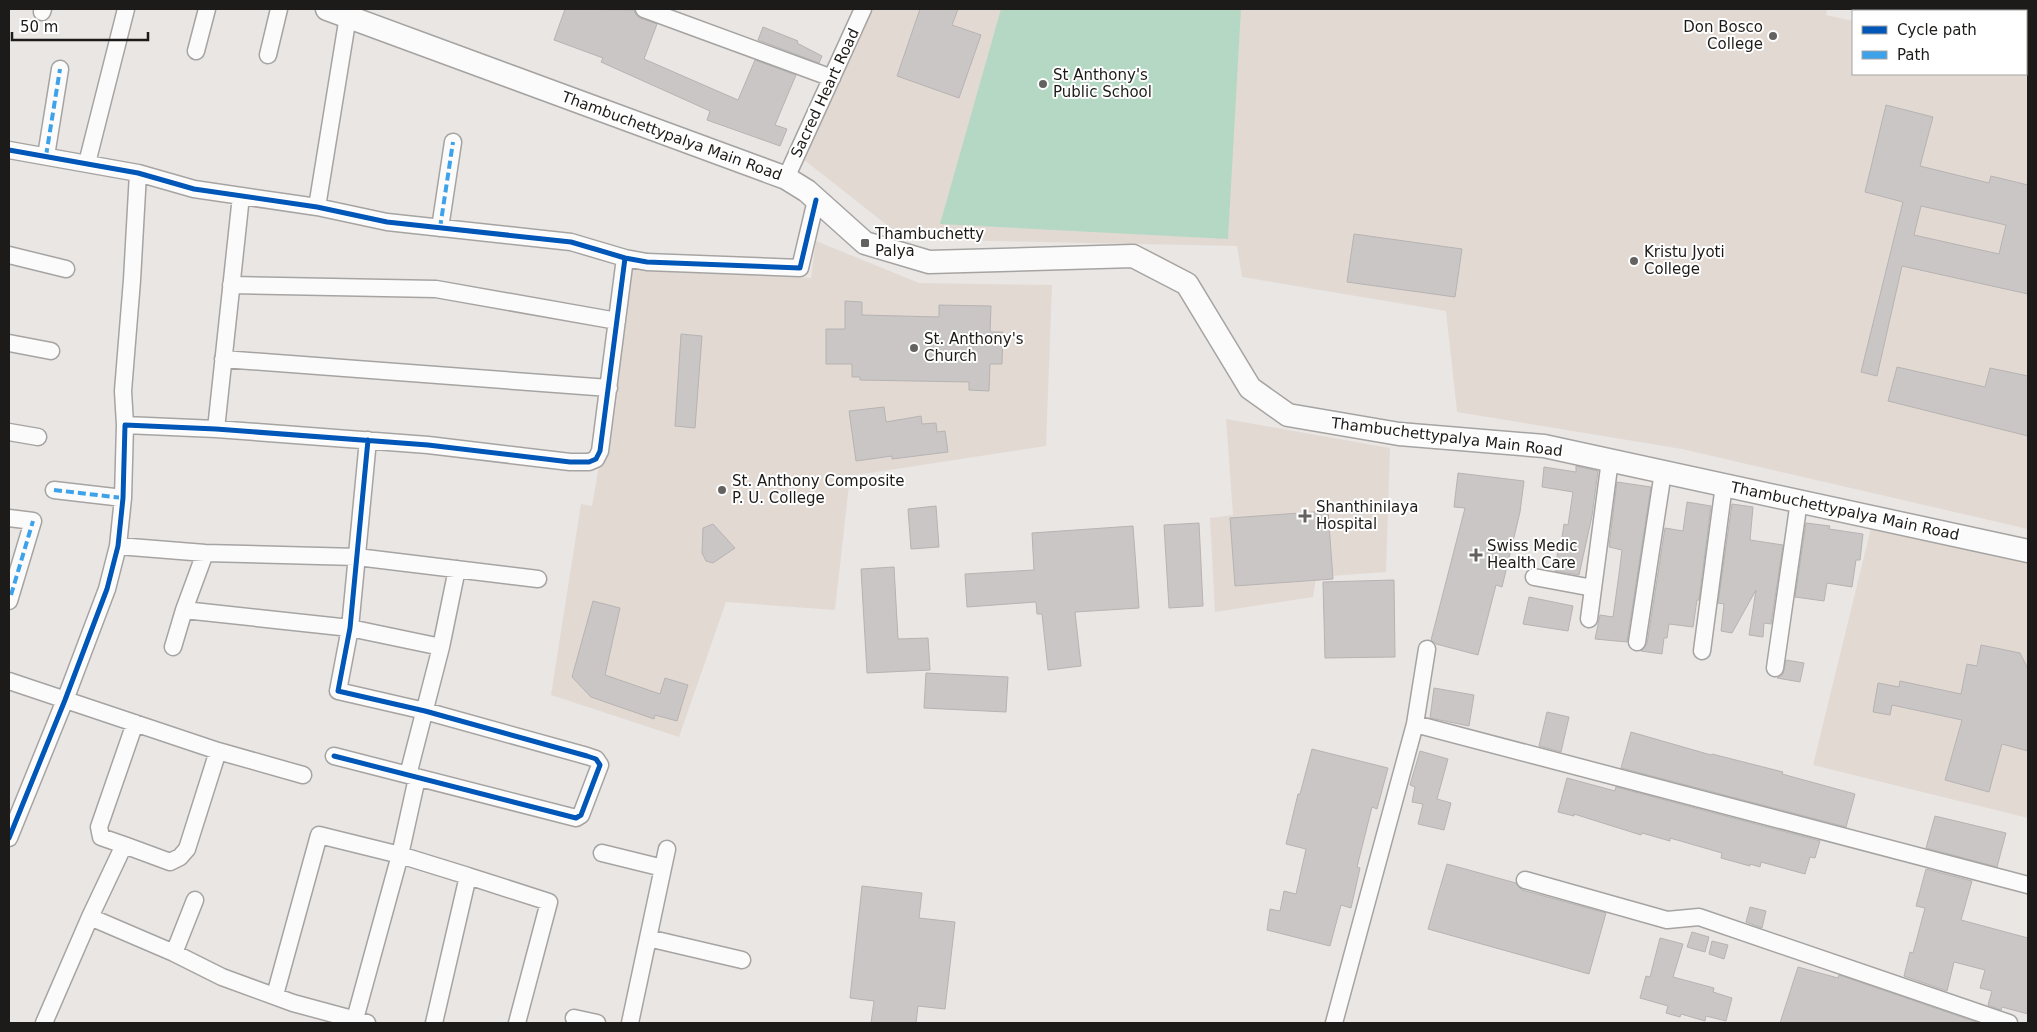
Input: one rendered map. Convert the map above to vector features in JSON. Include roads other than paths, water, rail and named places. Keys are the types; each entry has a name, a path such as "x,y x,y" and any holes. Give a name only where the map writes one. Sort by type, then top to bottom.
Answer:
{"main road":[{"name":"Thambuchettypalya Main Road","path":"337,13 786,178 816,200 866,244 929,262 1133,256 1187,284 1250,388 1288,416 1399,434 1544,446 2028,551"}],"street":[{"path":"87,163 126,9"},
{"path":"196,52 208,9"},
{"path":"268,55 279,9"},
{"path":"644,9 832,78"},
{"name":"Sacred Heart Road","path":"786,178 863,9"},
{"path":"317,207 337,13"},
{"path":"46,156 60,69"},
{"path":"440,228 453,142"},
{"path":"9,150 138,173 194,189 317,207 388,222 571,242 625,258 647,262 800,268 816,200"},
{"path":"9,838 65,700 107,589 118,546 123,498 126,425 123,391 138,173"},
{"path":"216,429 241,196"},
{"path":"9,255 66,269"},
{"path":"126,425 216,429 368,440 428,445 570,462 590,462 596,459 600,451 625,258"},
{"path":"230,285 436,289 617,321"},
{"path":"9,343 51,352"},
{"path":"223,360 609,388"},
{"path":"9,432 38,437"},
{"path":"334,756 576,818 581,816 600,765 596,759 588,756 425,711 338,690 350,628 368,440"},
{"path":"1589,619 1610,460"},
{"path":"1638,642 1662,472"},
{"path":"1702,650 1724,485"},
{"path":"54,490 123,498"},
{"path":"1774,668 1798,501"},
{"path":"9,518 33,521 9,601"},
{"path":"118,546 205,553 357,556 538,579"},
{"path":"173,647 184,610 205,553"},
{"path":"90,917 174,953 222,977 293,1002 361,1021 400,854 425,711 441,647 457,569"},
{"path":"1534,577 1593,588"},
{"path":"184,610 350,628 441,647"},
{"path":"1334,1023 1415,724 1427,650"},
{"path":"9,681 218,751 304,775"},
{"path":"135,723 99,827 101,837 170,862 180,857 187,849 218,751"},
{"path":"1415,724 2028,885"},
{"path":"275,995 319,835 400,854 549,902 517,1023"},
{"path":"44,1023 124,845"},
{"path":"630,1023 667,849"},
{"path":"602,854 663,868"},
{"path":"434,1023 468,876"},
{"path":"1524,880 1667,920 1699,917 2009,1023"},
{"path":"174,953 195,900"},
{"path":"648,938 742,960"},
{"path":"574,1018 597,1023"}],"place":[{"name":"Don Bosco College","path":"1773,36"},
{"name":"St Anthony's Public School","path":"1043,84"},
{"name":"Thambuchetty Palya","path":"865,243"},
{"name":"Kristu Jyoti College","path":"1634,261"},
{"name":"St. Anthony's Church","path":"914,348"},
{"name":"St. Anthony Composite P. U. College","path":"722,490"},
{"name":"Shanthinilaya Hospital","path":"1305,516"},
{"name":"Swiss Medic Health Care","path":"1476,555"}]}
